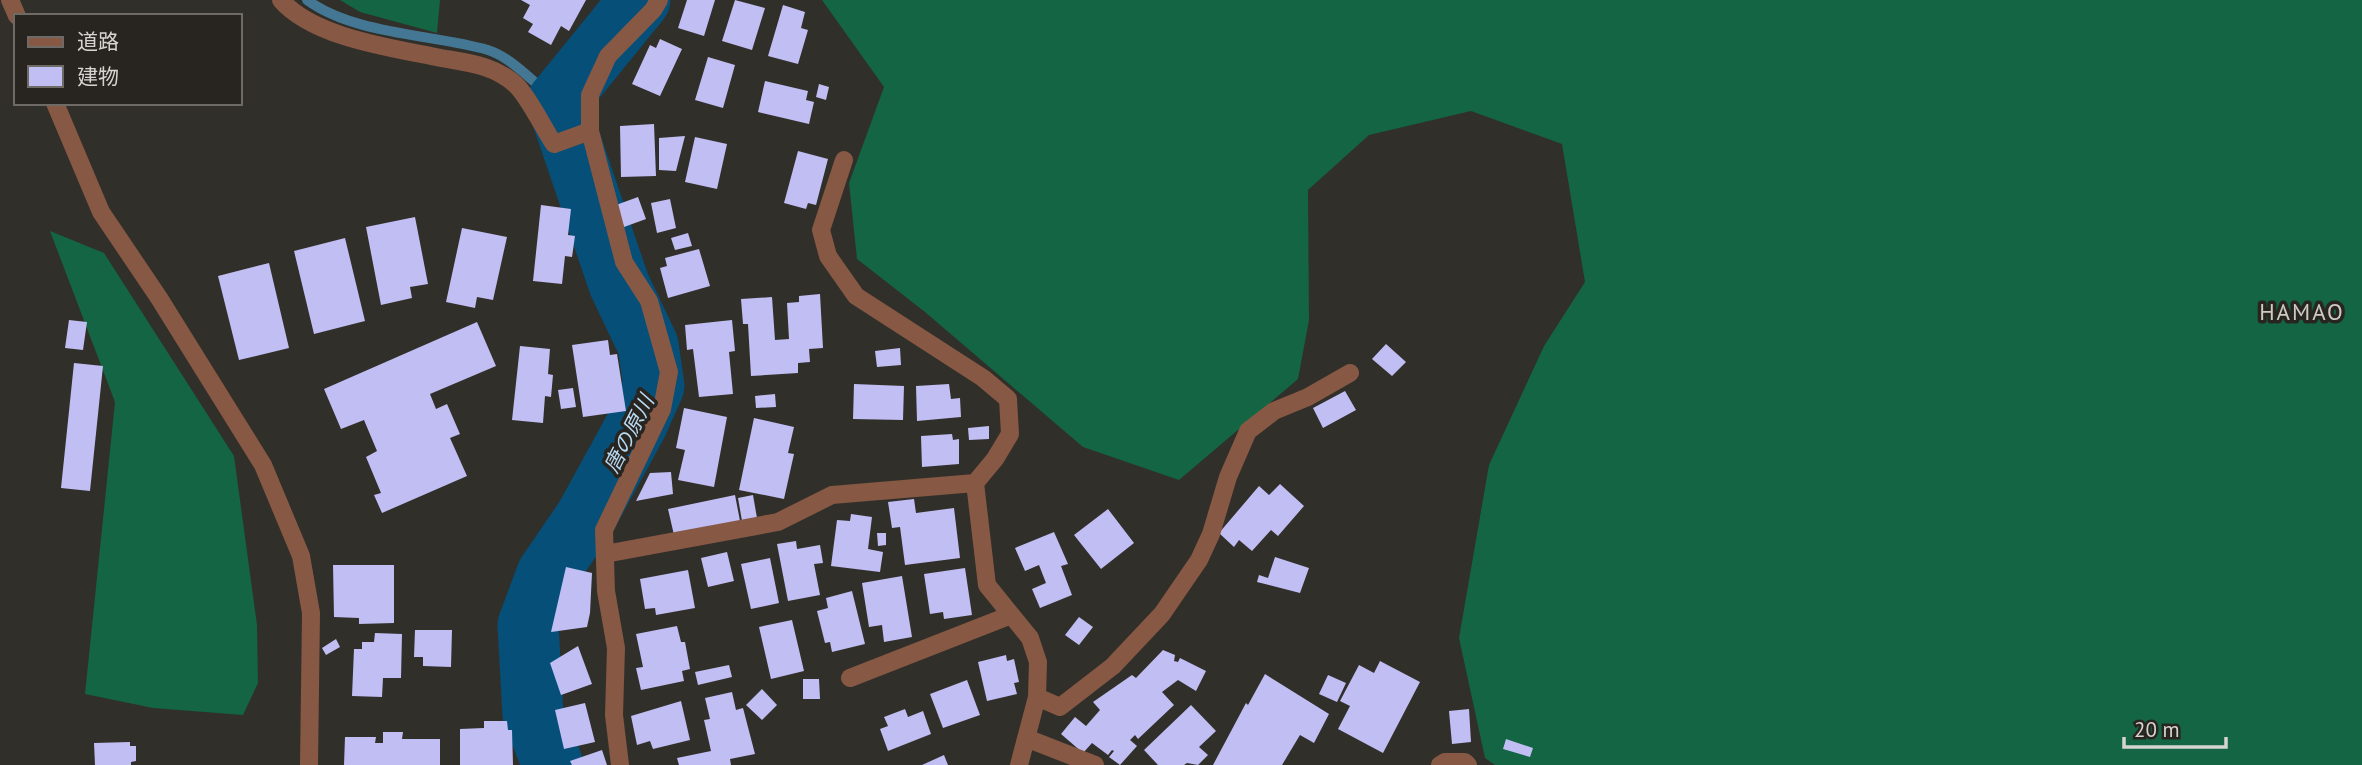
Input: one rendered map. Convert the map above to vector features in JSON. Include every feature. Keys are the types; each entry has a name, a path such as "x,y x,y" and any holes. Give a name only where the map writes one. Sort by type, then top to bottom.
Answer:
{"street":[{"path":"281,0 310,23 368,44 486,66 517,86 554,144 590,131"},
{"path":"620,765 614,715 616,648 606,591 604,530 662,409 669,372 649,301 624,262 590,131 590,95 608,56 653,10 659,0"},
{"path":"56,105 101,212 159,298 263,465 300,556 311,612 309,765"},
{"path":"605,554 778,522 832,495 975,483 995,459 1010,434 1007,399 983,378 856,296 828,256 821,230 844,160"},
{"path":"1037,697 1060,707 1113,666 1162,614 1199,560 1212,534 1228,477 1248,431 1274,411 1308,397 1350,373"},
{"path":"975,483 987,585 1030,638 1038,662 1037,697 1019,765"},
{"path":"850,678 1011,615"},
{"path":"1026,738 1095,765"},
{"path":"1440,765 1445,762 1465,762 1468,765"}],"green space":[{"path":"340,0 440,0 437,33 360,12"},
{"path":"822,0 2362,0 2362,765 1495,765 1485,758 1459,638 1489,465 1544,346 1585,282 1562,144 1471,111 1369,135 1308,190 1309,320 1298,379 1179,480 1083,447 925,312 857,259 849,183 884,87"},
{"path":"50,231 104,253 234,456 257,625 258,683 243,715 153,708 85,694 115,402"}],"building":[{"path":"521,0 586,0 569,31 561,26 551,45 528,32 533,24 523,18 530,5"},
{"path":"687,0 715,0 704,36 678,28"},
{"path":"735,0 765,8 752,50 722,41"},
{"path":"783,5 805,12 801,28 808,30 798,64 768,56"},
{"path":"660,39 682,49 660,96 632,84 650,45 656,48"},
{"path":"708,57 735,65 723,108 695,100"},
{"path":"765,81 808,91 806,100 814,102 809,124 758,112"},
{"path":"819,84 829,87 826,100 816,97"},
{"path":"654,124 656,176 621,177 620,126"},
{"path":"685,136 676,171 659,170 659,138"},
{"path":"695,137 727,144 717,189 685,182"},
{"path":"798,151 828,159 816,205 808,203 806,209 784,203"},
{"path":"638,197 646,219 624,227 616,205"},
{"path":"670,199 676,228 657,233 651,203"},
{"path":"541,205 571,209 568,235 575,236 572,257 565,256 562,284 533,281"},
{"path":"415,217 428,284 410,287 412,298 381,305 366,227"},
{"path":"462,228 507,237 493,300 477,297 475,308 446,302"},
{"path":"688,233 692,246 675,250 671,238"},
{"path":"345,238 365,321 314,334 294,251"},
{"path":"699,249 710,286 668,298 660,268 667,266 665,258"},
{"path":"269,263 289,348 239,360 218,276"},
{"path":"820,294 823,348 809,349 810,362 798,363 798,373 751,376 748,324 743,324 741,299 772,297 775,340 789,339 787,303 799,302 799,296"},
{"path":"69,320 87,322 83,350 65,348"},
{"path":"732,320 735,351 729,352 733,394 699,397 693,349 687,350 685,325"},
{"path":"477,322 496,366 430,394 436,409 447,404 460,434 450,438 467,476 382,513 374,495 381,493 366,457 377,451 364,420 341,429 324,389"},
{"path":"608,340 610,355 617,354 626,411 583,417 572,345"},
{"path":"1386,344 1406,362 1392,376 1372,359"},
{"path":"520,346 550,349 548,374 553,375 551,397 545,396 543,423 512,420"},
{"path":"900,348 901,365 877,367 875,351"},
{"path":"74,363 103,366 90,491 61,488"},
{"path":"854,384 904,386 903,420 853,419"},
{"path":"949,384 951,399 960,398 961,417 917,421 916,386"},
{"path":"573,388 576,407 561,409 558,390"},
{"path":"1345,391 1356,410 1323,428 1313,408"},
{"path":"775,394 776,407 756,408 755,396"},
{"path":"684,408 727,417 714,487 678,480 685,450 676,448"},
{"path":"754,418 794,427 788,453 794,454 784,499 739,490"},
{"path":"989,426 989,439 969,440 968,428"},
{"path":"952,434 953,440 959,439 959,464 922,467 921,436"},
{"path":"671,472 673,494 636,501 650,473"},
{"path":"1280,484 1304,506 1278,536 1271,530 1252,551 1239,540 1234,547 1219,533 1259,486 1269,495"},
{"path":"735,495 740,521 674,535 668,509"},
{"path":"753,495 757,518 742,521 738,498"},
{"path":"914,499 916,513 954,508 960,558 905,565 900,527 892,528 888,502"},
{"path":"1108,509 1134,543 1101,569 1074,535"},
{"path":"851,514 872,517 868,549 883,552 880,572 831,566 837,520 850,521"},
{"path":"1054,532 1068,564 1061,566 1072,595 1040,608 1032,589 1046,583 1039,565 1025,571 1015,548"},
{"path":"877,533 886,533 886,545 878,546"},
{"path":"796,541 797,549 820,545 823,563 814,564 820,595 788,601 777,544"},
{"path":"727,552 734,581 708,587 701,558"},
{"path":"1275,557 1309,568 1300,593 1257,582 1259,575 1268,578"},
{"path":"770,558 779,603 751,609 741,564"},
{"path":"333,565 394,565 394,623 359,624 359,618 334,617"},
{"path":"566,567 592,573 587,627 551,632"},
{"path":"965,568 972,615 944,619 943,612 930,614 924,574"},
{"path":"688,570 695,608 656,615 655,608 645,609 640,579"},
{"path":"902,576 912,637 884,642 882,625 869,627 862,583"},
{"path":"852,591 865,644 832,652 830,642 825,643 817,611 828,608 826,598"},
{"path":"1079,617 1093,627 1079,645 1065,635"},
{"path":"792,620 804,671 771,679 759,627"},
{"path":"677,626 681,642 685,642 690,669 682,671 684,681 641,690 636,668 643,667 636,634"},
{"path":"415,630 452,630 451,667 423,666 423,657 414,657"},
{"path":"375,633 402,634 401,678 383,678 382,697 352,696 354,649 362,649 362,642 374,642"},
{"path":"336,639 340,647 326,655 322,648"},
{"path":"578,646 592,684 561,695 550,663"},
{"path":"1163,650 1175,655 1174,661 1178,662 1180,658 1206,671 1196,691 1178,680 1162,692 1174,705 1138,739 1135,735 1130,740 1137,746 1120,765 1109,757 1114,751 1108,755 1092,743 1083,753 1061,734 1075,717 1086,726 1100,710 1093,702 1132,675 1136,678"},
{"path":"1006,655 1007,661 1014,659 1019,682 1014,683 1017,694 987,701 978,662"},
{"path":"1380,661 1420,682 1383,753 1338,729 1350,706 1340,701 1359,665 1374,673"},
{"path":"729,665 732,677 698,685 695,672"},
{"path":"1265,674 1329,714 1314,743 1300,735 1282,765 1213,765 1246,703 1248,705"},
{"path":"1328,675 1346,683 1337,702 1319,694"},
{"path":"803,679 819,679 820,699 803,699"},
{"path":"967,680 980,715 943,728 930,694"},
{"path":"762,689 777,705 762,720 746,705"},
{"path":"732,692 736,710 743,708 755,754 730,759 731,765 679,765 677,758 711,751 704,720 710,719 705,698"},
{"path":"681,701 690,740 653,749 650,741 637,745 631,716"},
{"path":"585,703 595,742 564,749 555,710"},
{"path":"1191,705 1216,731 1199,747 1208,755 1198,765 1158,765 1144,750"},
{"path":"905,709 908,717 923,711 931,734 888,751 880,729 888,726 884,717"},
{"path":"1469,709 1471,742 1452,744 1449,711"},
{"path":"484,721 507,721 508,730 512,730 513,765 460,765 460,729 484,728"},
{"path":"383,732 403,732 402,739 440,739 440,765 344,765 345,737 376,737 375,743 383,743"},
{"path":"1506,739 1533,748 1530,757 1503,749"},
{"path":"130,742 130,746 136,746 136,761 131,762 131,765 95,765 94,743"},
{"path":"602,750 607,765 572,765 570,761"},
{"path":"944,755 948,765 922,765"}],"waterway":[{"path":"307,0 326,12 371,27 488,50 515,65 557,102"},
{"name":"唐の原川","path":"553,765 533,715 528,625 547,574 586,517 637,424 654,386 648,345 619,284 557,102 640,0"}],"district":[{"name":"HAMAO","path":"2302,312"}]}
